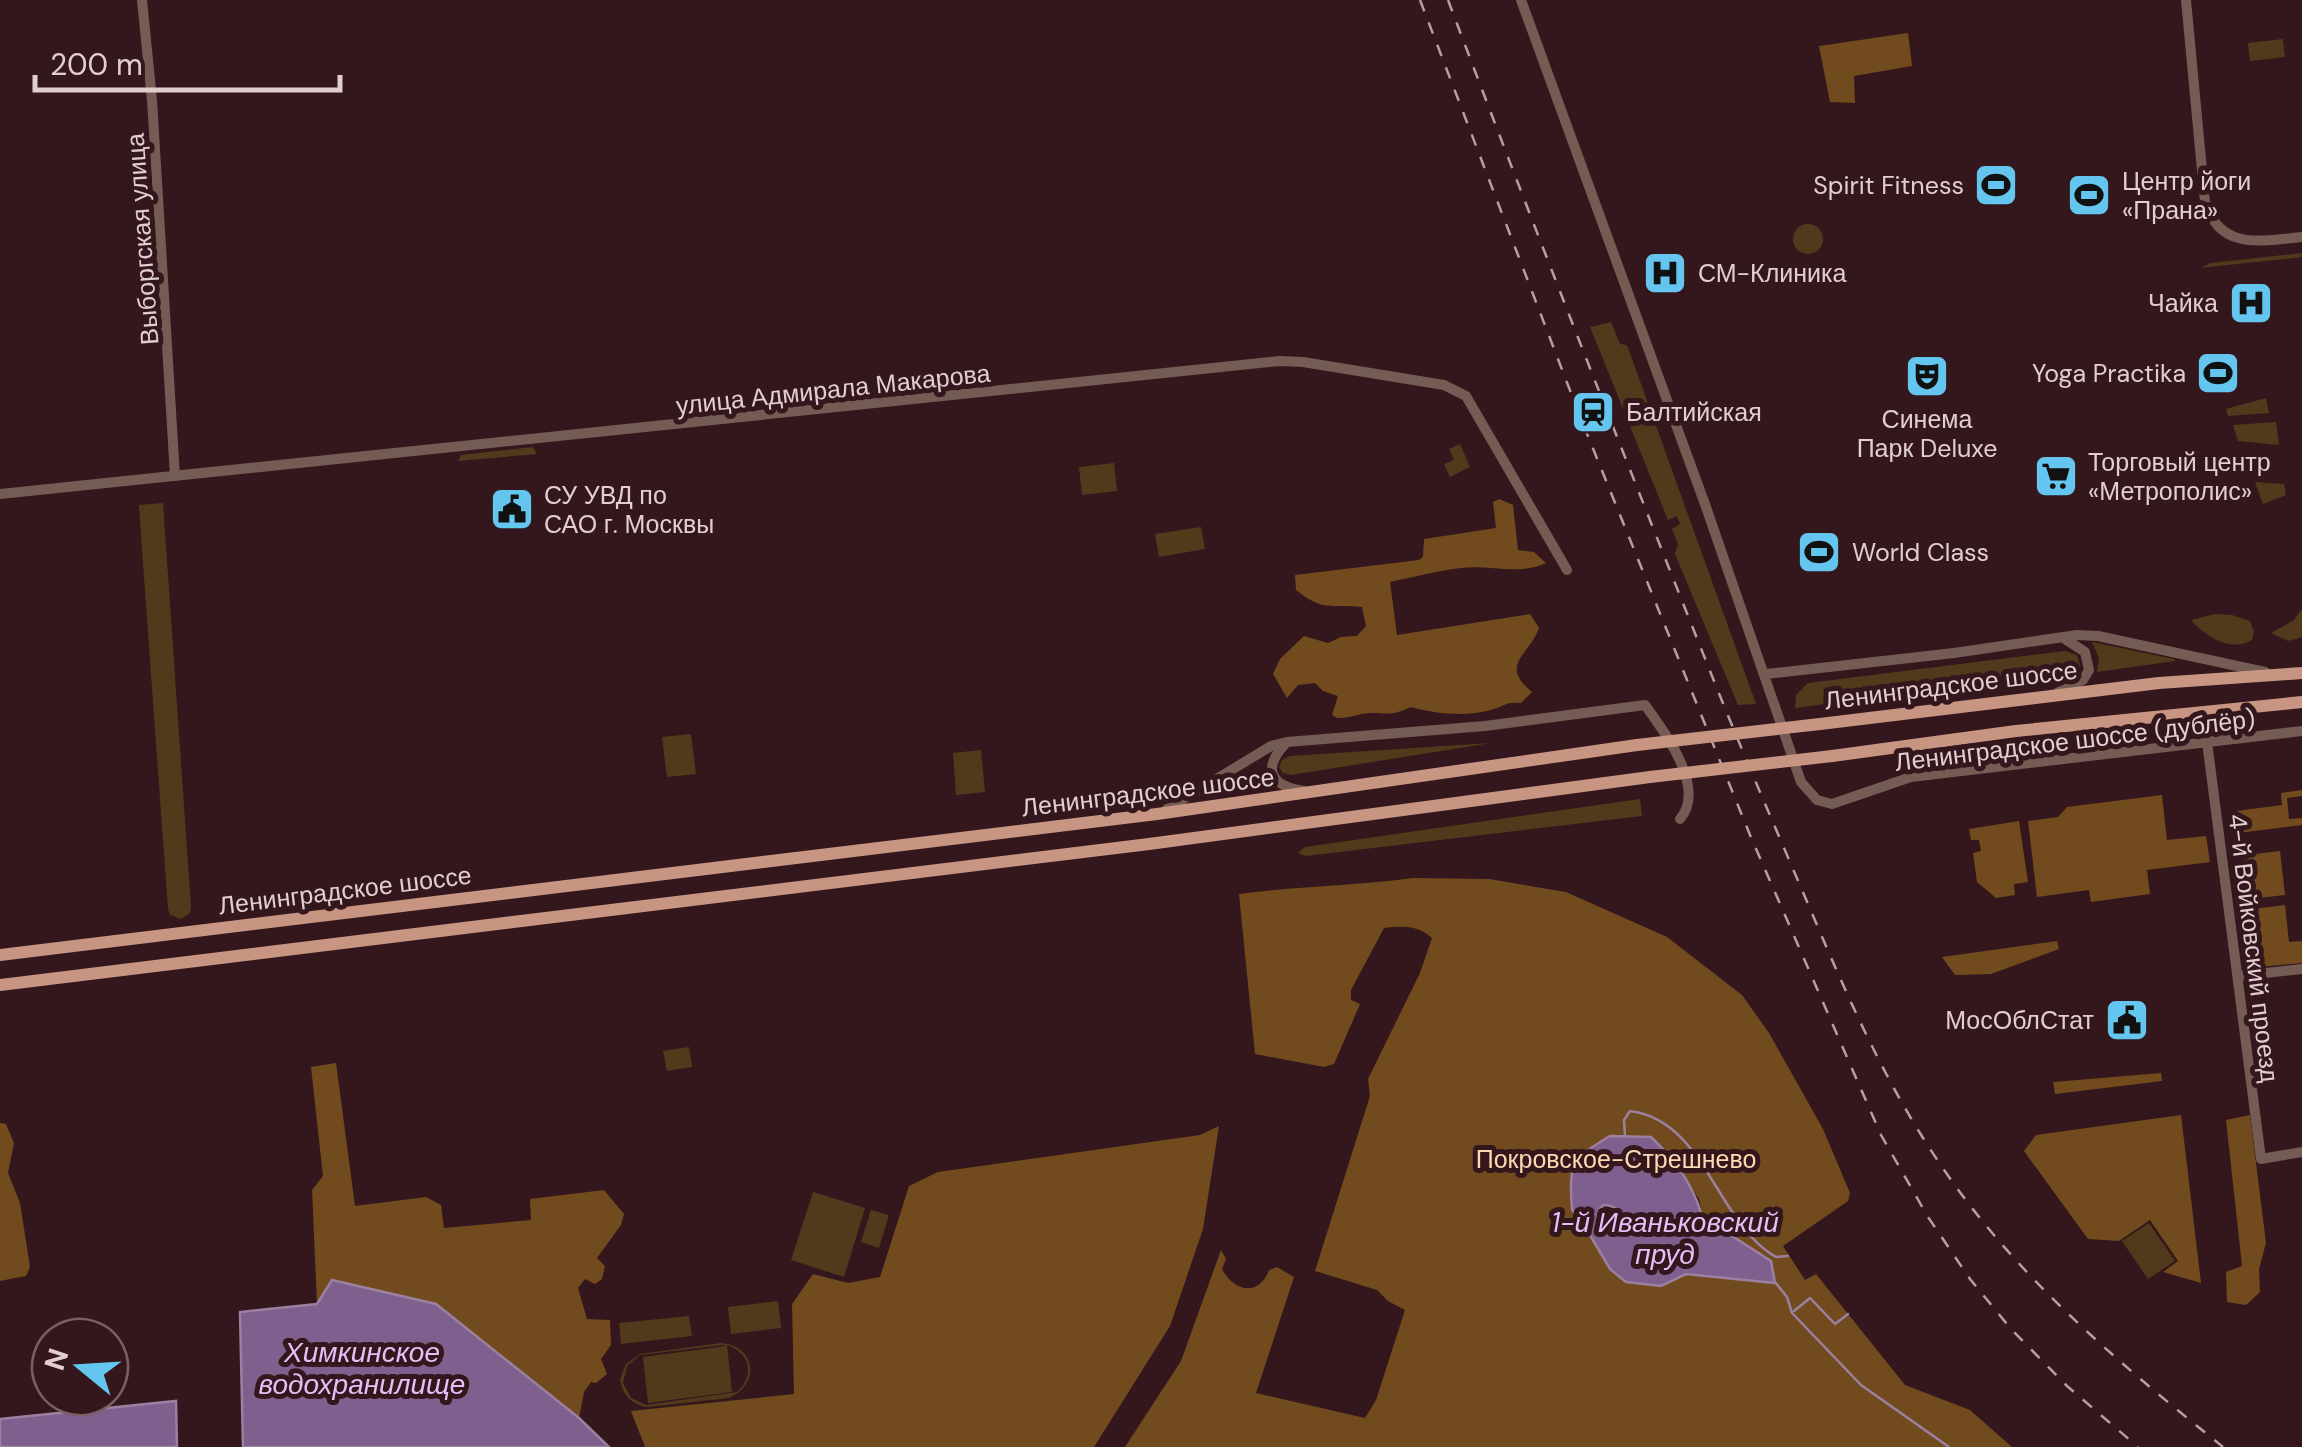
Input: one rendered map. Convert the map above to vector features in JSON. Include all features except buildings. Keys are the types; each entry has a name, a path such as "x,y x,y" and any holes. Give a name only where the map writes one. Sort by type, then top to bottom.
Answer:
{"main road":[{"name":"Ленинградское шоссе","path":"0,956 1320,793 1637,745 2053,694 2302,673"},
{"name":"Ленинградское шоссе","path":"0,985 1148,844 2143,716 2302,702"}],"street":[{"name":"Выборгская улица","path":"142,0 152,100 175,476"},
{"path":"1520,0 1766,674 2077,635 2098,636 2240,669 2286,674"},
{"path":"2186,0 2204,202 2209,215 2225,232 2245,241 2302,237"},
{"name":"улица Адмирала Макарова","path":"0,494 1280,361 1303,362 1444,385 1466,396 1568,570"},
{"path":"2053,694 2083,680 2088,670 2085,652 2064,639"},
{"name":"Ленинградское шоссе (дублёр)","path":"1766,674 1804,789 1817,800 1832,804 1911,777 2302,731"},
{"path":"1157,814 1270,746 1287,742 1486,726 1645,705 1658,722 1688,784 1688,806 1680,819"},
{"path":"2143,716 2242,738"},
{"path":"2183,726 2190,734 2184,745"},
{"path":"1287,742 1272,762 1273,775 1283,786 1320,793"},
{"name":"4-й Войковский проезд","path":"2208,742 2261,1158 2302,1152"},
{"path":"2238,976 2302,969"}],"shaded area":[{"path":"2283,39 2285,57 2250,61 2248,43"},
{"path":"1808,224 1818,229 1823,239 1818,249 1808,254 1798,249 1793,239 1798,229"},
{"path":"2302,253 2302,257 2200,268 2211,263"},
{"path":"1611,322 1620,344 1627,345 1756,704 1738,705 1675,554 1678,544 1672,529 1680,524 1677,516 1668,520 1590,327"},
{"path":"2266,398 2269,413 2228,416 2226,409"},
{"path":"2276,422 2279,445 2238,441 2233,425"},
{"path":"1460,444 1470,467 1450,477 1444,464 1454,460 1449,449"},
{"path":"533,447 537,454 458,461 461,455"},
{"path":"1114,463 1117,491 1082,495 1079,467"},
{"path":"2255,482 2284,484 2286,495 2263,504"},
{"path":"163,503 191,907 190,913 181,919 170,915 168,909 139,508"},
{"path":"1201,527 1205,549 1159,557 1155,534"},
{"path":"2302,609 2302,637 2288,641 2271,633 2294,620"},
{"path":"2215,614 2250,621 2252,640 2227,644 2203,632 2191,620"},
{"path":"2092,642 2175,661 2097,672 2099,658"},
{"path":"2065,651 2077,655 2078,669 1795,708 1796,695 1808,683"},
{"path":"691,734 696,774 667,777 662,737"},
{"path":"1491,743 1291,775 1279,767 1290,756"},
{"path":"981,750 985,792 956,795 953,753"},
{"path":"1640,799 1642,816 1306,856 1298,853 1305,847"},
{"path":"689,1047 692,1067 667,1071 663,1051"},
{"path":"813,1192 865,1208 844,1277 791,1260"},
{"path":"871,1210 889,1215 879,1248 861,1242"},
{"path":"2149,1223 2175,1261 2148,1279 2122,1241"},
{"path":"778,1301 781,1328 731,1334 728,1307"},
{"path":"689,1316 692,1336 621,1344 619,1323"},
{"path":"721,1343 733,1346 742,1351 750,1366 750,1375 746,1384 739,1392 729,1398 647,1407 629,1398 620,1379 626,1364 640,1354","holes":["727,1345 741,1353 748,1366 746,1379 737,1392 646,1405 631,1398 623,1383 627,1366 640,1355 726,1346 643,1357 648,1403 732,1392"]}],"green space":[{"path":"1908,33 1912,66 1854,76 1855,103 1830,102 1819,46"},
{"path":"1499,499 1513,505 1518,550 1534,552 1546,563 1525,569 1460,568 1390,582 1397,635 1530,614 1539,628 1517,667 1517,674 1532,692 1521,703 1471,713 1440,713 1411,707 1396,713 1337,718 1332,715 1338,696 1323,691 1315,683 1298,685 1287,698 1273,674 1280,659 1304,636 1328,643 1357,636 1366,626 1362,607 1314,602 1296,590 1295,575 1419,560 1423,557 1424,539 1496,528 1493,502"},
{"path":"2302,790 2302,796 2287,798 2289,819 2302,818 2302,825 2238,833 2236,811 2282,805 2281,793"},
{"path":"2162,795 2167,840 2206,836 2210,862 2147,870 2150,894 2091,902 2089,890 2037,897 2028,821 2058,817 2067,807"},
{"path":"2019,821 2028,882 2014,884 2015,895 1996,898 1977,882 1973,853 1981,851 1979,840 1971,840 1969,829"},
{"path":"2280,851 2285,895 2249,899 2245,855"},
{"name":"Покровское-Стрешнево","path":"1489,879 1566,892 1667,937 1742,995 1769,1033 1823,1129 1850,1193 1848,1201 1783,1246 1805,1280 1816,1274 1905,1385 1970,1410 2012,1447 1125,1447 1181,1361 1221,1250 1226,1259 1222,1269 1240,1287 1253,1288 1269,1270 1277,1267 1294,1277 1256,1393 1365,1418 1376,1400 1405,1310 1377,1290 1315,1271 1370,1096 1368,1079 1420,973 1432,938 1415,929 1384,928 1351,990 1351,1000 1360,1004 1334,1064 1324,1067 1255,1054 1239,894 1391,881","holes":["1674,1160 1699,1199 1705,1228 1732,1236 1775,1283 1685,1274 1661,1286 1626,1282 1610,1269 1578,1215"]},
{"path":"2285,905 2289,942 2302,941 2302,963 2258,967 2252,909"},
{"path":"2057,941 2059,949 1991,974 1955,975 1942,957"},
{"path":"336,1063 355,1206 426,1197 441,1205 444,1228 531,1220 530,1199 604,1190 624,1214 621,1225 597,1258 605,1266 602,1279 595,1284 585,1279 578,1288 587,1319 610,1320 611,1345 601,1359 607,1374 596,1383 591,1382 584,1392 579,1418 435,1304 317,1304 312,1190 323,1176 311,1067"},
{"path":"2161,1073 2162,1081 2055,1094 2053,1082"},
{"path":"2181,1115 2201,1283 2163,1272 2178,1261 2150,1220 2119,1241 2088,1239 2024,1151 2036,1135"},
{"path":"2250,1115 2266,1243 2259,1269 2260,1292 2246,1305 2227,1302 2226,1272 2242,1266 2226,1120"},
{"path":"0,1123 6,1124 14,1143 8,1173 20,1203 30,1267 26,1276 0,1281"},
{"path":"1219,1126 1203,1229 1170,1326 1094,1447 645,1447 631,1411 794,1394 792,1304 813,1274 848,1283 880,1277 909,1186 938,1172 1200,1135"}],"water":[{"name":"1-й Иваньковский пруд","path":"1610,1136 1651,1137 1686,1178 1705,1228 1732,1236 1771,1261 1775,1283 1686,1274 1661,1286 1626,1282 1610,1269 1572,1210 1575,1165","holes":["1609,1206 1619,1211 1623,1227 1610,1229 1597,1217 1599,1209"]},
{"name":"Химкинское водохранилище","path":"332,1280 436,1304 579,1418 609,1447 243,1447 240,1312 317,1304"},
{"path":"176,1401 177,1447 0,1447 0,1419 130,1417 130,1406"}],"waterway":[{"path":"1625,1136 1624,1120 1630,1111 1655,1119 1676,1133 1694,1152 1756,1242 1776,1257 1788,1256"},
{"path":"1775,1282 1787,1297 1792,1313 1861,1385 1949,1447"},
{"path":"1794,1311 1810,1298 1835,1324 1848,1314"}],"railway":[{"path":"1420,0 1581,419 1750,835 1881,1135 1928,1217 1970,1279 2011,1329 2067,1386 2138,1447"},
{"path":"1448,0 1761,795 1844,988 1894,1088 1932,1153 2013,1257 2114,1356 2223,1447"}],"place":[{"name":"Spirit Fitness","path":"1996,185"},
{"name":"Центр йоги «Прана»","path":"2089,195"},
{"name":"СМ-Клиника","path":"1665,273"},
{"name":"Чайка","path":"2251,303"},
{"name":"Yoga Practika","path":"2218,373"},
{"name":"Синема Парк Deluxe","path":"1927,376"},
{"name":"Балтийская","path":"1593,412"},
{"name":"Торговый центр «Метрополис»","path":"2056,476"},
{"name":"СУ УВД по САО г. Москвы","path":"512,509"},
{"name":"World Class","path":"1819,552"},
{"name":"МосОблСтат","path":"2127,1020"}]}
